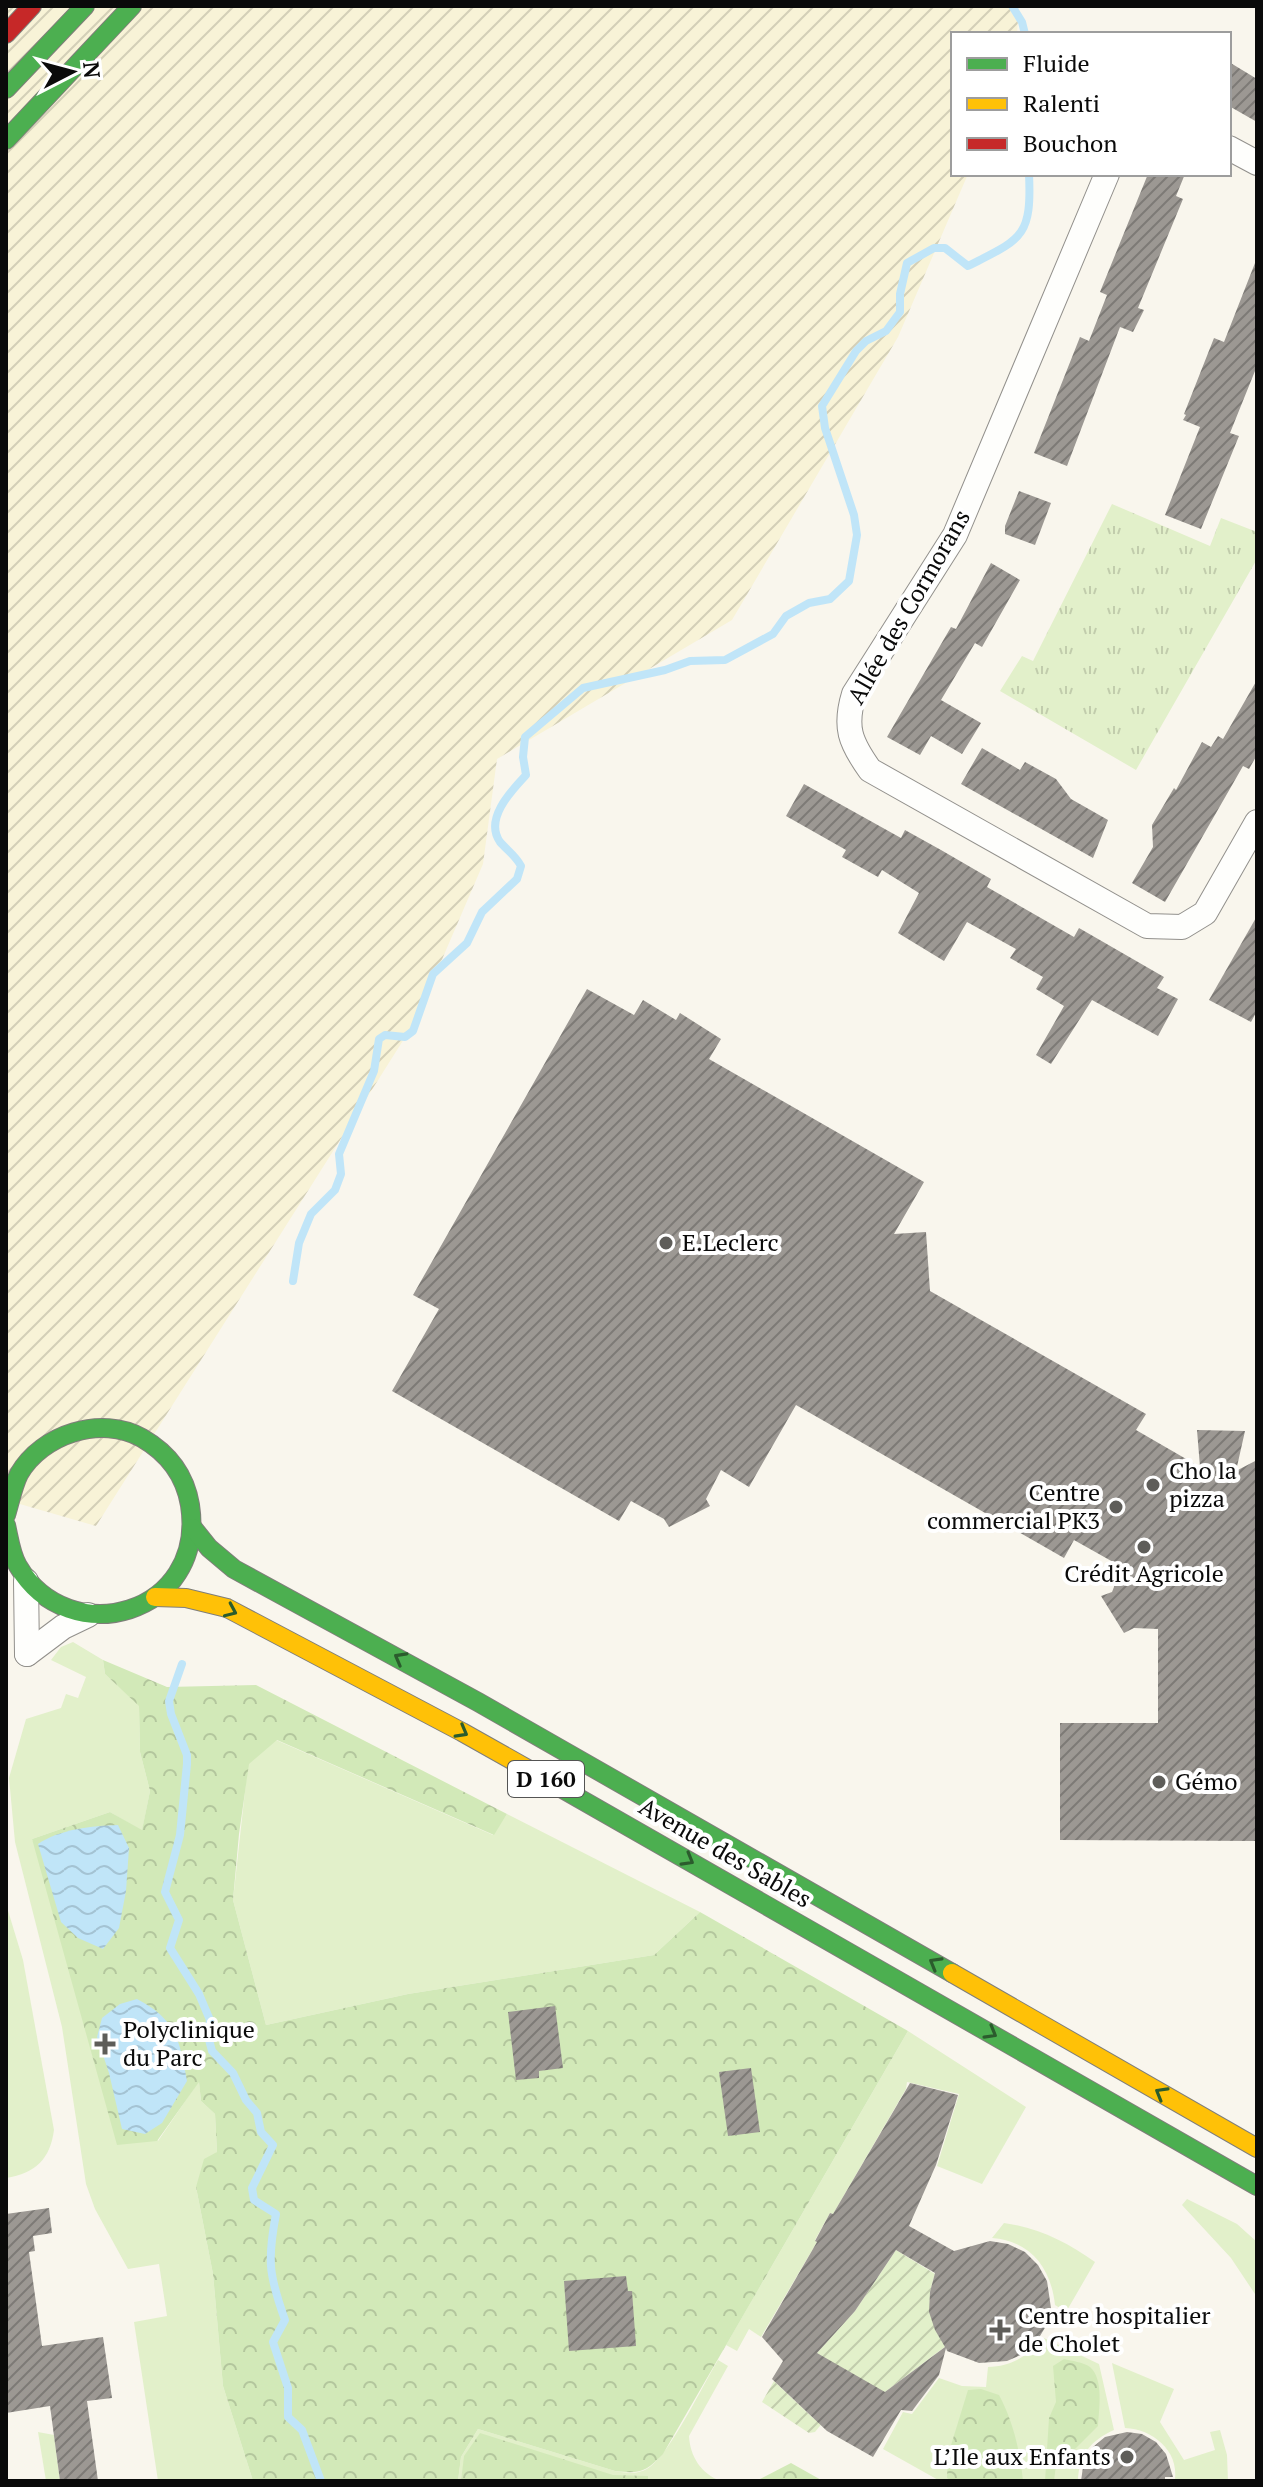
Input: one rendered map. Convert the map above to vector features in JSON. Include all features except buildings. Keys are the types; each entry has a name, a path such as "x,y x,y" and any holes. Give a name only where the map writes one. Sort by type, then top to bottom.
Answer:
{"main road":[{"path":"6,34 32,6"},
{"path":"6,89 85,6"},
{"path":"6,140 132,6"},
{"path":"6,1515 9,1494 19,1472 35,1452 55,1438 91,1427 129,1432 146,1439 174,1464 186,1483 192,1505 193,1528 190,1549 182,1567 170,1584 155,1597 123,1612 88,1615 54,1604 26,1581 14,1562 7,1541 6,1525"},
{"path":"16,1442 55,1438"},
{"name":"Avenue des Sables","path":"193,1528 209,1548 234,1569 478,1702 1257,2148"},
{"name":"Avenue des Sables","path":"155,1597 186,1598 227,1608 462,1732 1216,2162 1253,2194"},
{"path":"1228,2132 1257,2137"}],"street":[{"path":"1231,149 1257,163"},
{"name":"Allée des Cormorans","path":"1106,176 955,535 854,694 847,718 850,733 854,748 870,770 1147,926 1182,927 1205,913 1257,822"},
{"path":"26,1581 27,1654 63,1627 88,1615"}],"shaded area":[{"path":"6,6 1019,6 1017,32 951,32 951,176 967,176 898,337 732,620 497,759 483,864 416,1020 96,1526 6,1500"}],"green space":[{"path":"1112,504 1210,546 1221,518 1257,532 1257,559 1136,770 1000,691 1022,656 1033,661"},
{"path":"73,1642 103,1660 105,1674 139,1705 140,1752 150,1791 142,1831 110,1812 32,1839 158,2141 199,2081 201,2101 215,2114 217,2152 196,2187 213,2274 223,2386 253,2481 158,2481 134,2322 167,2316 159,2264 128,2269 95,2209 86,2184 62,2027 15,1842 9,1778 26,1719 61,1708 66,1694 78,1698 86,1677 51,1660 61,1647"},
{"path":"103,1660 167,1687 256,1685 507,1814 494,1835 277,1740 249,1764 233,1900 266,2025 408,1994 654,1955 700,1912 908,2031 663,2454 652,2465 637,2472 615,2471 478,2429 461,2457 458,2481 253,2481 223,2386 213,2274 196,2187 204,2159 217,2152 215,2114 201,2101 199,2082 157,2141 117,2145 32,1839 110,1812 142,1830 150,1791 140,1752 139,1706 105,1674"},
{"path":"276,1740 493,1835 507,1814 700,1912 654,1955 408,1994 266,2025 233,1900 248,1764"},
{"path":"6,1904 23,1960 54,2130 49,2149 40,2163 17,2176 6,2178"},
{"path":"908,2031 1026,2107 982,2184 937,2166 959,2094 907,2082 906,2089 833,2214 830,2213 815,2240 817,2242 761,2337 749,2329 737,2351 726,2345"},
{"path":"1187,2199 1237,2224 1257,2242 1257,2297 1231,2258 1182,2205"},
{"path":"1004,2223 1052,2237 1095,2262 1066,2312 1055,2305 1049,2279 1037,2259 1018,2245 992,2238"},
{"path":"896,2250 935,2274 930,2294 931,2312 946,2346 885,2392 808,2363 855,2311"},
{"path":"1044,2338 1099,2364 1114,2430 1087,2450 1078,2481 940,2481 883,2449 903,2412 912,2414 939,2378 962,2386 986,2387 988,2367 1019,2359"},
{"path":"1064,2359 1084,2364 1094,2372 1100,2395 1098,2426 1072,2452 1062,2452 1057,2457 1054,2481 1045,2481 1049,2418 1056,2402 1053,2366"},
{"path":"718,2360 728,2366 689,2436 698,2463 708,2474 721,2481 458,2481 461,2457 478,2429 615,2471 643,2471 668,2447"},
{"path":"1112,2363 1174,2389 1160,2422 1184,2460 1215,2450 1210,2432 1220,2430 1227,2455 1228,2481 1167,2481 1175,2480 1175,2469 1173,2459 1162,2443 1145,2432 1125,2428"},
{"path":"774,2381 814,2419 824,2421 815,2432 809,2433 762,2402"},
{"path":"981,2389 999,2395 1004,2405 1015,2436 1023,2481 952,2481 947,2478 948,2455 968,2390"},
{"path":"38,2432 54,2435 60,2481 46,2481"},
{"path":"480,2433 613,2475 648,2476 648,2481 461,2481 464,2456"},
{"path":"791,2463 823,2481 756,2481"}],"water":[{"path":"118,1825 129,1848 126,1891 119,1928 103,1949 78,1938 61,1922 38,1844 87,1827"},
{"path":"137,1999 160,2015 174,2032 187,2081 162,2123 145,2134 122,2129 97,2037 102,2018 120,2004"}],"waterway":[{"path":"1012,6 1024,32"},
{"path":"293,1281 299,1243 311,1214 335,1190 341,1174 339,1154 374,1071 379,1039 385,1035 405,1037 413,1031 433,974 467,943 482,912 517,879 521,866 500,842 495,824 501,806 526,775 523,757 525,737 583,688 665,670 690,661 725,660 773,634 786,616 809,603 830,599 849,581 857,535 854,515 825,428 822,406 856,351 866,341 886,331 900,312 900,294 907,263 934,248 945,248 968,266 1011,242 1025,224 1029,176"},
{"path":"182,1664 169,1701 187,1755 180,1835 165,1892 179,1920 170,1948 199,1994 210,2020 208,2036 212,2051 233,2073 246,2100 257,2113 261,2132 273,2145 252,2188 254,2200 276,2214 271,2268 285,2320 273,2342 288,2388 288,2417 302,2430 321,2481"}],"traffic: fast":[{"path":"6,89 85,6"},
{"path":"6,140 132,6"},
{"path":"6,1515 19,1474 42,1448 74,1432 109,1428 142,1438 174,1466 188,1494 190,1543 177,1573 156,1596 130,1609 99,1614 69,1609 41,1593 18,1566 6,1525"},
{"path":"193,1528 209,1548 234,1569 478,1702 952,1973"},
{"path":"533,1772 1257,2186"}],"traffic: slow":[{"path":"155,1597 186,1598 227,1608 533,1772"},
{"path":"952,1973 1257,2148"}],"traffic: jam":[{"path":"6,34 32,6"}],"place":[{"name":"E.Leclerc","path":"666,1243"},
{"name":"Cho la pizza","path":"1153,1485"},
{"name":"Centre commercial PK3","path":"1116,1507"},
{"name":"Crédit Agricole","path":"1144,1547"},
{"name":"Gémo","path":"1159,1782"},
{"name":"Polyclinique du Parc","path":"105,2044"},
{"name":"Centre hospitalier de Cholet","path":"1000,2330"},
{"name":"L’Ile aux Enfants","path":"1127,2457"}]}
